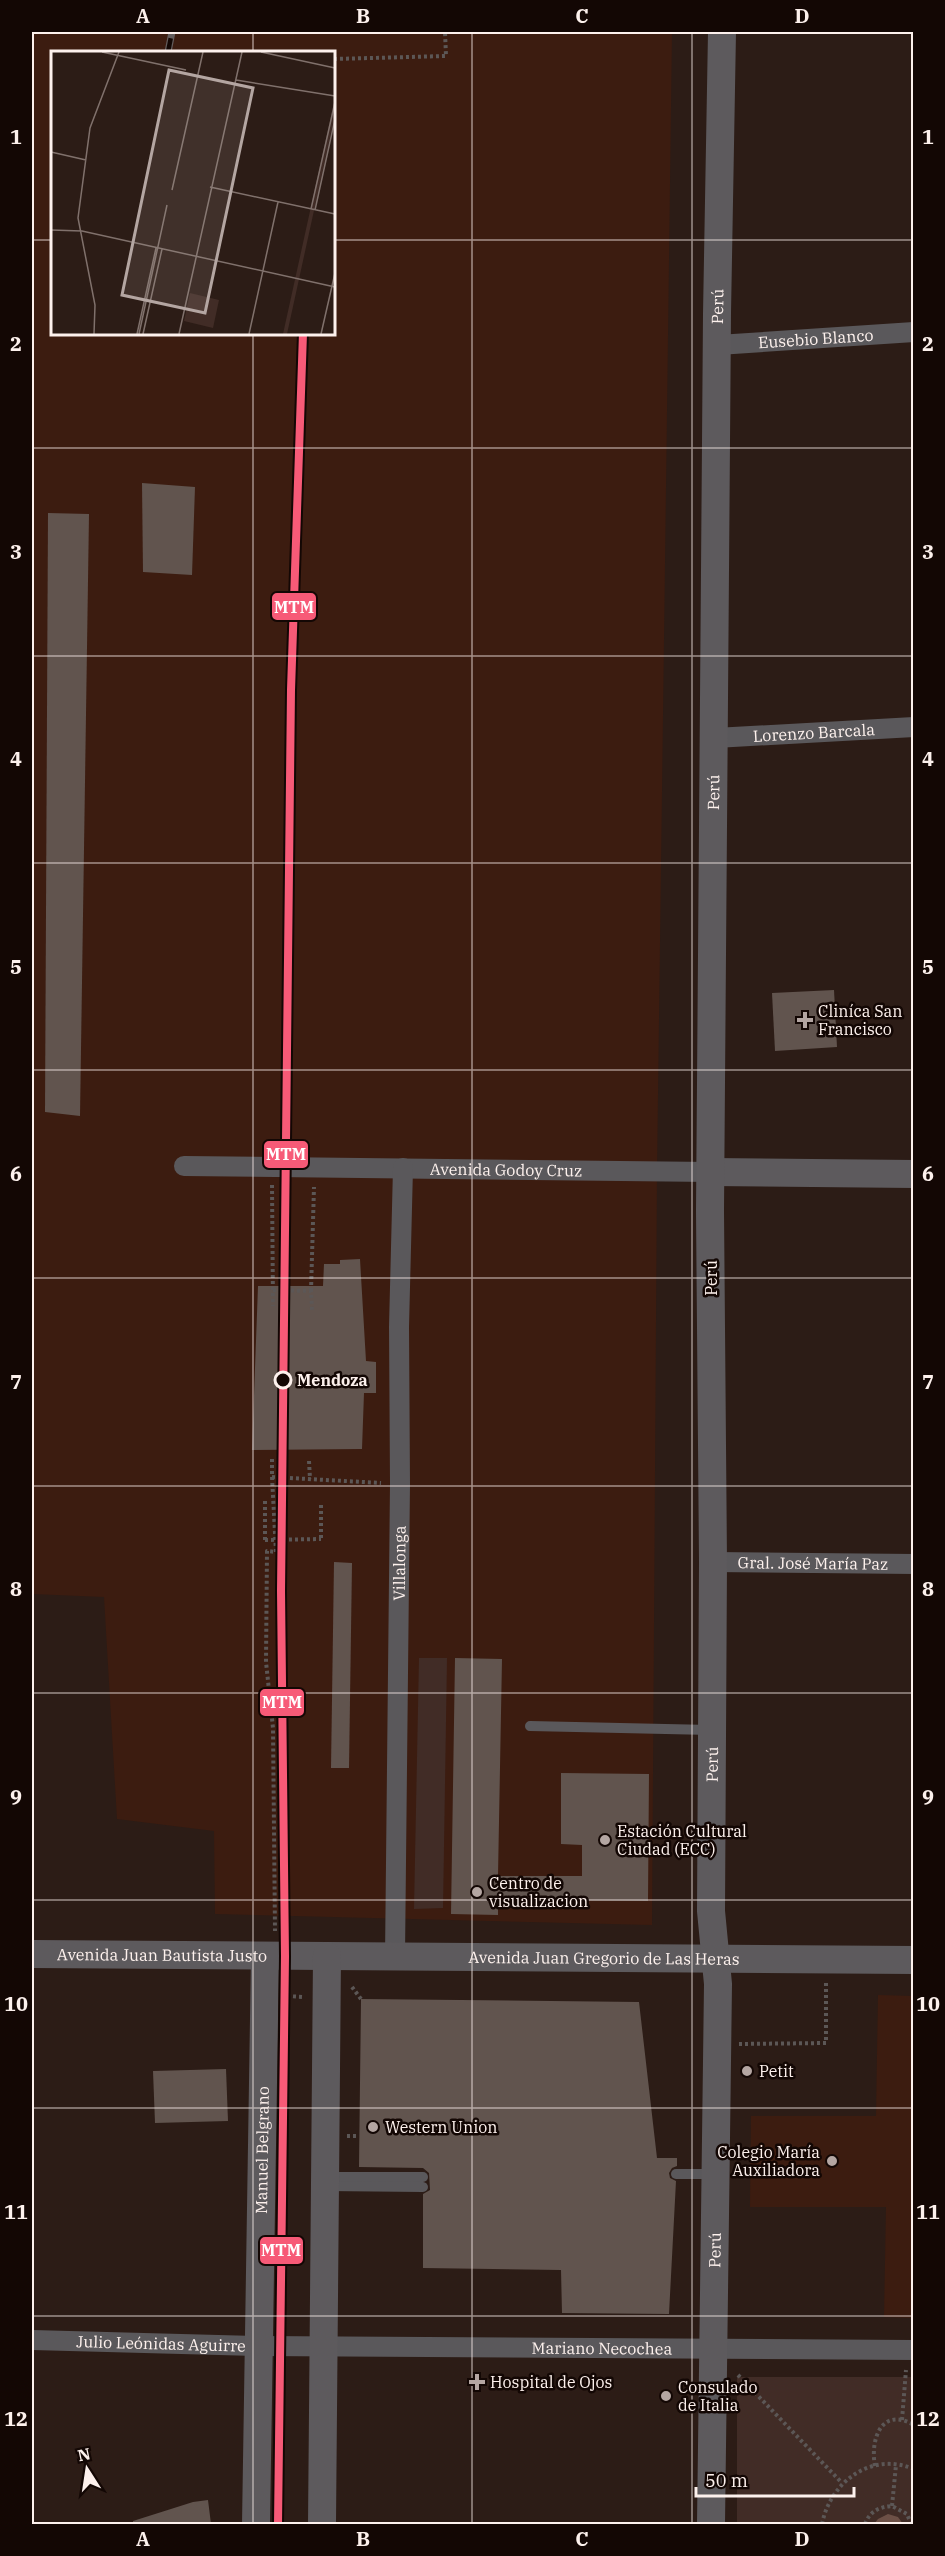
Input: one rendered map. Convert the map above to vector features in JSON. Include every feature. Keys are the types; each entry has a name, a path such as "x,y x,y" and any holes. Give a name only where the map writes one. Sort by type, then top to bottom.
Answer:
{"main road":[{"name":"Perú","path":"711,2524 717,1959 711,1911 713,1563 711,1172 722,32"},
{"path":"711,1172 914,1174"},
{"name":"Avenida Juan Bautista Justo","path":"32,1954 278,1956"},
{"name":"Avenida Juan Gregorio de Las Heras","path":"278,1956 914,1960"},
{"name":"Manuel Belgrano","path":"256,2524 258,2346 278,1956"},
{"path":"322,2524 327,1956"}],"street":[{"name":"Eusebio Blanco","path":"718,345 914,333"},
{"name":"Lorenzo Barcala","path":"715,738 914,727"},
{"name":"Avenida Godoy Cruz","path":"184,1166 711,1172"},
{"name":"Villalonga","path":"395,1957 400,1484 399,1327 403,1168"},
{"name":"Gral. José María Paz","path":"713,1563 914,1564"},
{"name":"Julio Leónidas Aguirre","path":"32,2340 290,2346"},
{"name":"Mariano Necochea","path":"290,2346 911,2350"}],"lane":[{"path":"530,1726 711,1730"},
{"path":"676,2174 715,2174"},
{"path":"325,2182 423,2182"}],"path":[{"path":"334,59 446,56 445,32"},
{"path":"272,1167 273,1306"},
{"path":"309,1167 312,1310"},
{"path":"273,1290 311,1291"},
{"path":"272,1458 276,1552 267,1551 266,1662 273,1728 278,1956"},
{"path":"309,1461 310,1479"},
{"path":"272,1478 400,1484"},
{"path":"265,1502 265,1540 321,1539 321,1505"},
{"path":"717,2044 826,2043 826,1960"},
{"path":"712,2349 842,2483"},
{"path":"902,2420 911,2350"},
{"path":"875,2466 873,2445 877,2432 885,2424 902,2420 914,2425"},
{"path":"822,2524 832,2496 842,2483 854,2474 875,2466 896,2465 914,2469"},
{"path":"892,2506 896,2465"},
{"path":"865,2524 870,2514 877,2509 892,2506 906,2514 911,2524"}],"shaded area":[{"path":"32,32 672,32 657,1171 652,1925 215,1914 214,1831 117,1819 104,1597 32,1594"},
{"path":"419,1658 447,1658 443,1908 414,1909"},
{"name":"Colegio María Auxiliadora","path":"878,1995 913,1996 913,2318 884,2317 886,2207 750,2207 751,2116 876,2116"},
{"path":"737,2377 913,2377 913,2524 737,2524"},
{"path":"888,2514 898,2517 903,2524 874,2524"}],"building":[{"path":"142,483 195,487 192,575 143,572"},
{"path":"48,513 89,514 80,1116 45,1112"},
{"name":"Cliníca San Francisco","path":"834,990 837,1047 775,1051 772,993"},
{"path":"360,1259 366,1361 376,1362 376,1393 364,1393 362,1449 252,1450 258,1286 323,1286 324,1264 340,1264 340,1260"},
{"path":"334,1562 352,1563 349,1768 331,1768"},
{"path":"455,1658 502,1659 498,1876 582,1876 582,1845 561,1844 561,1773 649,1774 648,1901 498,1900 498,1915 451,1914"},
{"path":"361,1999 639,2002 657,2158 677,2158 677,2166 669,2173 670,2178 676,2181 669,2314 562,2313 561,2270 423,2268 423,2194 430,2190 429,2173 423,2168 359,2167"},
{"path":"226,2069 228,2121 155,2123 153,2071"},
{"path":"208,2500 211,2524 133,2524 133,2521 193,2502"}],"railway":[{"path":"168,51 172,32"}],"transit line":[{"name":"MTM","path":"278,2524 285,1956 281,1591 291,690 303,334"}],"place":[{"name":"Cliníca San Francisco","path":"805,1020"},
{"name":"Mendoza","path":"283,1380"},
{"name":"Estación Cultural Ciudad (ECC)","path":"605,1840"},
{"name":"Centro de visualizacion","path":"477,1892"},
{"name":"Petit","path":"747,2071"},
{"name":"Western Union","path":"373,2127"},
{"name":"Colegio María Auxiliadora","path":"832,2161"},
{"name":"Hospital de Ojos","path":"477,2382"},
{"name":"Consulado de Italia","path":"666,2396"}]}
